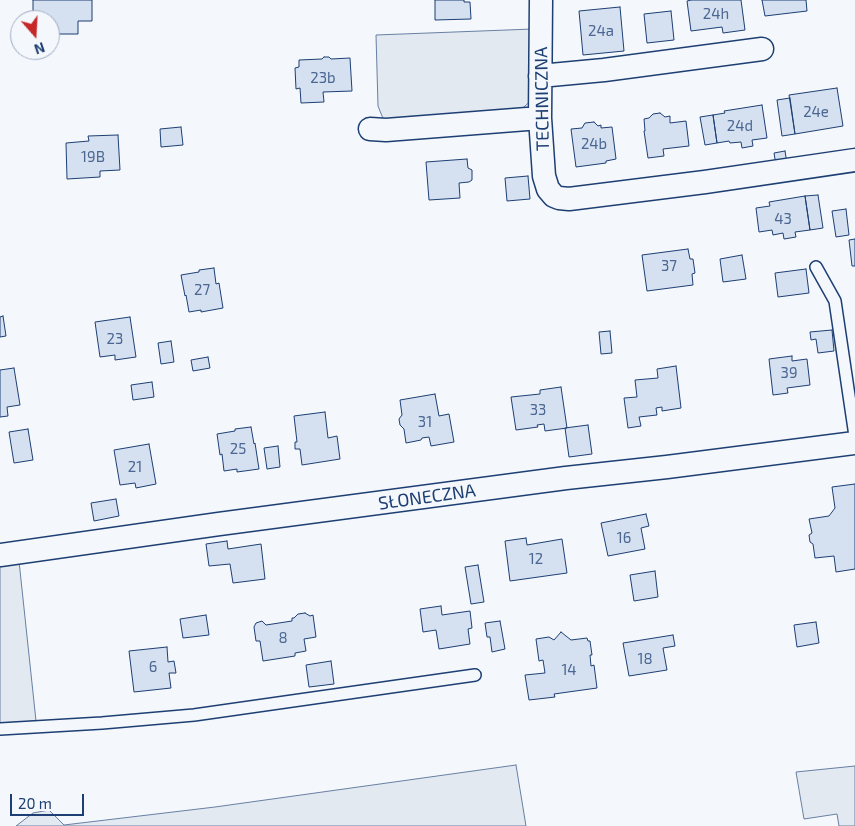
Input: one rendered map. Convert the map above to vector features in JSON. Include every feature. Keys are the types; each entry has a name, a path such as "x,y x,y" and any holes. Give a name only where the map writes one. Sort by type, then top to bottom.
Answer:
{"street":[{"name":"TECHNICZNA","path":"541,0 540,118 544,176 548,189 554,196 570,199 855,160"},
{"path":"540,76 604,70 762,48"},
{"path":"370,129 386,130 540,118"},
{"name":"SŁONECZNA","path":"0,555 219,524 855,443"}],"lane":[{"path":"816,267 835,301 855,436"},
{"path":"0,729 194,715 475,675"}],"shaded area":[{"path":"533,29 535,97 515,115 384,121 378,106 376,35"},
{"path":"19,561 36,721 0,723 0,563"},
{"path":"516,765 526,826 16,826 33,813 49,810 64,825 215,807"},
{"path":"855,766 855,826 839,826 837,814 804,819 796,772"}],"building":[{"path":"33,0 92,0 92,21 78,21 78,34 60,34 60,10 33,10"},
{"path":"435,0 464,0 464,2 470,2 471,19 435,20"},
{"path":"741,0 745,30 723,33 722,27 691,31 687,1"},
{"path":"762,0 806,0 807,11 765,16"},
{"path":"620,7 624,51 583,55 579,11"},
{"path":"671,11 674,40 647,43 644,14"},
{"path":"324,57 331,59 350,58 352,91 323,92 324,102 301,103 300,88 296,89 295,68 299,67 299,60 322,59"},
{"path":"837,88 843,126 795,134 789,95"},
{"path":"790,98 795,134 782,136 777,100"},
{"path":"762,105 767,138 752,140 753,146 742,148 741,142 717,143 713,115 725,113 724,111"},
{"path":"660,113 665,117 670,116 670,123 686,121 689,146 663,149 664,156 648,158 644,119 649,118 653,114"},
{"path":"713,115 717,143 705,145 700,117"},
{"path":"594,122 598,126 601,125 601,128 612,127 616,159 606,161 606,163 576,167 571,129 582,128 585,123"},
{"path":"181,127 183,145 161,147 160,129"},
{"path":"118,135 120,170 100,171 100,177 67,179 66,143 89,141 88,136"},
{"path":"785,151 787,163 776,165 774,153"},
{"path":"467,159 468,168 472,170 472,180 459,183 460,198 429,200 426,162"},
{"path":"528,176 530,199 507,201 505,178"},
{"path":"818,195 823,228 810,230 805,196"},
{"path":"805,196 810,230 795,232 796,237 784,239 783,233 773,235 772,230 759,232 756,208 770,206 769,202"},
{"path":"846,209 849,235 836,237 832,211"},
{"path":"855,239 855,266 852,266 849,240"},
{"path":"688,249 690,259 693,259 695,273 692,274 693,285 647,291 642,255"},
{"path":"742,255 746,279 723,282 720,259"},
{"path":"214,268 216,284 219,283 223,308 189,312 181,275"},
{"path":"806,269 809,293 778,297 775,273"},
{"path":"3,316 6,336 0,337 0,317"},
{"path":"130,317 136,357 115,360 115,355 100,357 95,322"},
{"path":"832,330 834,351 818,353 816,339 811,340 810,332"},
{"path":"610,331 612,353 601,354 599,332"},
{"path":"171,341 174,362 161,364 158,343"},
{"path":"792,356 792,361 807,359 810,385 787,388 788,393 773,395 769,359"},
{"path":"208,357 210,368 193,371 191,360"},
{"path":"676,366 681,408 662,411 662,407 656,408 657,415 639,417 641,426 628,428 624,398 637,397 635,380 658,378 657,369"},
{"path":"14,368 20,405 7,407 8,416 0,417 0,370"},
{"path":"152,382 154,397 133,400 131,385"},
{"path":"561,387 567,428 545,431 544,424 537,425 538,427 516,430 511,397 540,394 540,390"},
{"path":"435,394 439,416 449,414 454,442 431,446 429,437 406,443 404,429 400,425 399,419 402,415 400,400"},
{"path":"325,412 328,438 337,436 340,459 302,465 300,449 295,449 295,442 297,442 294,416"},
{"path":"588,425 592,454 569,457 565,428"},
{"path":"251,427 259,469 237,472 237,469 224,471 217,434"},
{"path":"28,429 33,460 14,463 9,432"},
{"path":"149,444 156,484 136,488 135,483 120,485 114,450"},
{"path":"278,446 280,467 267,469 264,448"},
{"path":"855,484 855,569 836,572 834,556 815,558 813,544 810,542 809,535 812,533 809,519 829,516 835,508 832,487"},
{"path":"116,499 119,516 94,521 91,503"},
{"path":"646,514 649,526 641,528 645,549 608,556 601,523"},
{"path":"526,538 527,545 562,539 567,573 510,581 505,541"},
{"path":"227,541 228,549 261,544 265,579 233,583 230,564 209,566 206,544"},
{"path":"478,565 484,602 471,604 465,567"},
{"path":"655,571 658,597 634,601 630,575"},
{"path":"441,606 442,615 470,611 472,628 468,629 470,644 439,649 436,630 423,632 420,609"},
{"path":"305,613 310,616 313,615 316,637 304,639 306,651 295,653 295,656 263,661 260,641 256,641 254,627 256,623 262,621 266,625 292,621 292,618 298,614"},
{"path":"206,615 209,635 183,638 180,619"},
{"path":"500,621 505,649 492,652 490,637 487,637 485,623"},
{"path":"816,622 819,643 797,647 794,625"},
{"path":"561,632 571,640 587,638 590,641 591,666 594,665 597,688 554,694 555,697 529,700 525,675 545,673 543,660 539,661 536,639 549,637 554,640"},
{"path":"673,635 675,646 663,648 667,670 629,676 623,643"},
{"path":"167,647 168,662 174,661 176,673 169,673 171,688 134,692 129,651"},
{"path":"331,661 334,684 309,687 306,665"}]}
